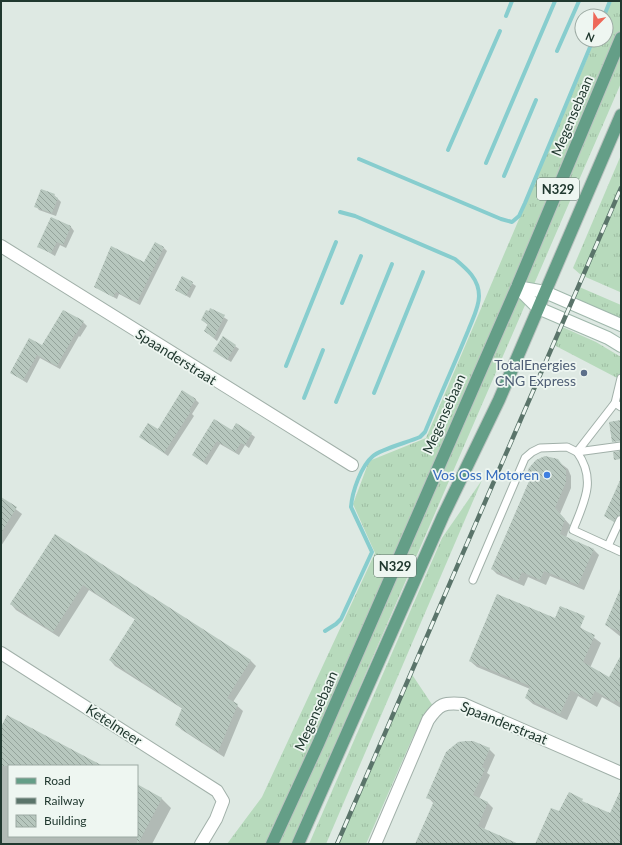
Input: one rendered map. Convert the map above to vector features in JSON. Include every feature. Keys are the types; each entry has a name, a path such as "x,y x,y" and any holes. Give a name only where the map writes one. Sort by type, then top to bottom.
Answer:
{"main road":[{"name":"Megensebaan","path":"272,844 318,744 517,287 621,38"},
{"name":"N329","path":"298,844 443,516 499,400 621,116"}],"street":[{"name":"Spaanderstraat","path":"1,246 352,465"},
{"path":"517,287 545,292 621,325"},
{"path":"517,287 538,308 608,338 621,346"},
{"name":"Ketelmeer","path":"1,653 217,791 223,801 216,819 201,844"},
{"name":"Spaanderstraat","path":"375,844 428,720 436,708 449,703 463,704 621,773"}],"lane":[{"path":"577,452 618,405 621,378"},
{"path":"577,452 621,446"},
{"path":"473,580 525,458 540,448 567,447 577,452 583,460 588,483 587,494 573,530 621,552"},
{"path":"608,546 620,520"}],"green space":[{"path":"612,1 621,1 621,83 292,844 227,844 262,797 375,553 353,504 369,461 426,438 592,48 614,48 614,8 609,8"},
{"path":"621,155 620,292 581,275 573,268"},
{"path":"577,286 621,305 621,320 571,298"},
{"path":"560,326 596,342 621,357 621,380 552,344"},
{"path":"482,480 326,844 309,844 442,538"},
{"path":"411,673 433,706 425,714 412,739 366,844 338,844"}],"building":[{"path":"41,189 55,194 54,196 58,198 52,213 34,207"},
{"path":"51,217 71,226 63,245 57,242 51,253 37,247"},
{"path":"155,242 164,247 137,302 116,292 113,297 94,287 111,246 144,262"},
{"path":"182,276 193,282 186,296 175,290"},
{"path":"210,308 225,315 214,338 204,331 208,324 201,320 206,310 209,311"},
{"path":"63,310 84,321 57,366 37,355 23,380 10,373 29,338 42,345"},
{"path":"223,336 236,345 227,360 213,351"},
{"path":"182,390 196,399 189,410 191,411 164,453 139,437 148,423 158,429"},
{"path":"214,419 232,430 236,423 252,433 245,445 241,443 235,452 217,441 203,462 192,455"},
{"path":"621,420 621,441 612,442 609,422"},
{"path":"621,451 621,459 614,460 613,452"},
{"path":"545,456 558,459 566,470 566,482 555,508 565,519 560,534 594,549 578,585 544,571 540,580 522,572 518,581 491,569 530,479 525,477 529,468 536,460"},
{"path":"621,478 621,515 617,516 614,522 604,516"},
{"path":"1,497 17,507 1,533"},
{"path":"55,534 251,660 227,698 238,704 218,752 175,725 182,708 109,660 135,619 83,585 53,632 10,604"},
{"path":"621,587 621,632 605,625"},
{"path":"497,594 555,618 560,606 585,616 580,628 595,635 583,662 609,677 621,655 621,703 615,700 614,702 595,691 590,701 571,690 560,714 525,698 530,686 469,661"},
{"path":"7,715 101,765 1,766 1,727"},
{"path":"473,741 490,748 482,767 485,769 473,795 488,802 478,826 519,844 415,844 434,801 426,798 446,752 458,742"},
{"path":"138,785 162,798 137,844 138,837"},
{"path":"621,789 621,844 535,844 551,808 559,811 569,792 583,799 582,801 610,813"}],"waterway":[{"path":"506,16 512,1"},
{"path":"486,163 555,1"},
{"path":"557,51 579,1"},
{"path":"607,8 610,1"},
{"path":"448,150 500,31"},
{"path":"359,159 501,219 512,222 519,216 525,203 590,48"},
{"path":"504,176 536,100"},
{"path":"325,631 341,619 372,552 351,507 355,487 361,473 369,460 377,453 420,437 425,432 475,314 479,296 475,279 455,259 355,216 340,212"},
{"path":"286,366 336,242"},
{"path":"342,303 361,256"},
{"path":"336,402 392,264"},
{"path":"374,393 423,272"},
{"path":"304,398 323,350"}],"railway":[{"path":"337,844 621,188"}],"place":[{"name":"TotalEnergies CNG Express","path":"584,373"},
{"name":"Vos Oss Motoren","path":"547,475"}]}
